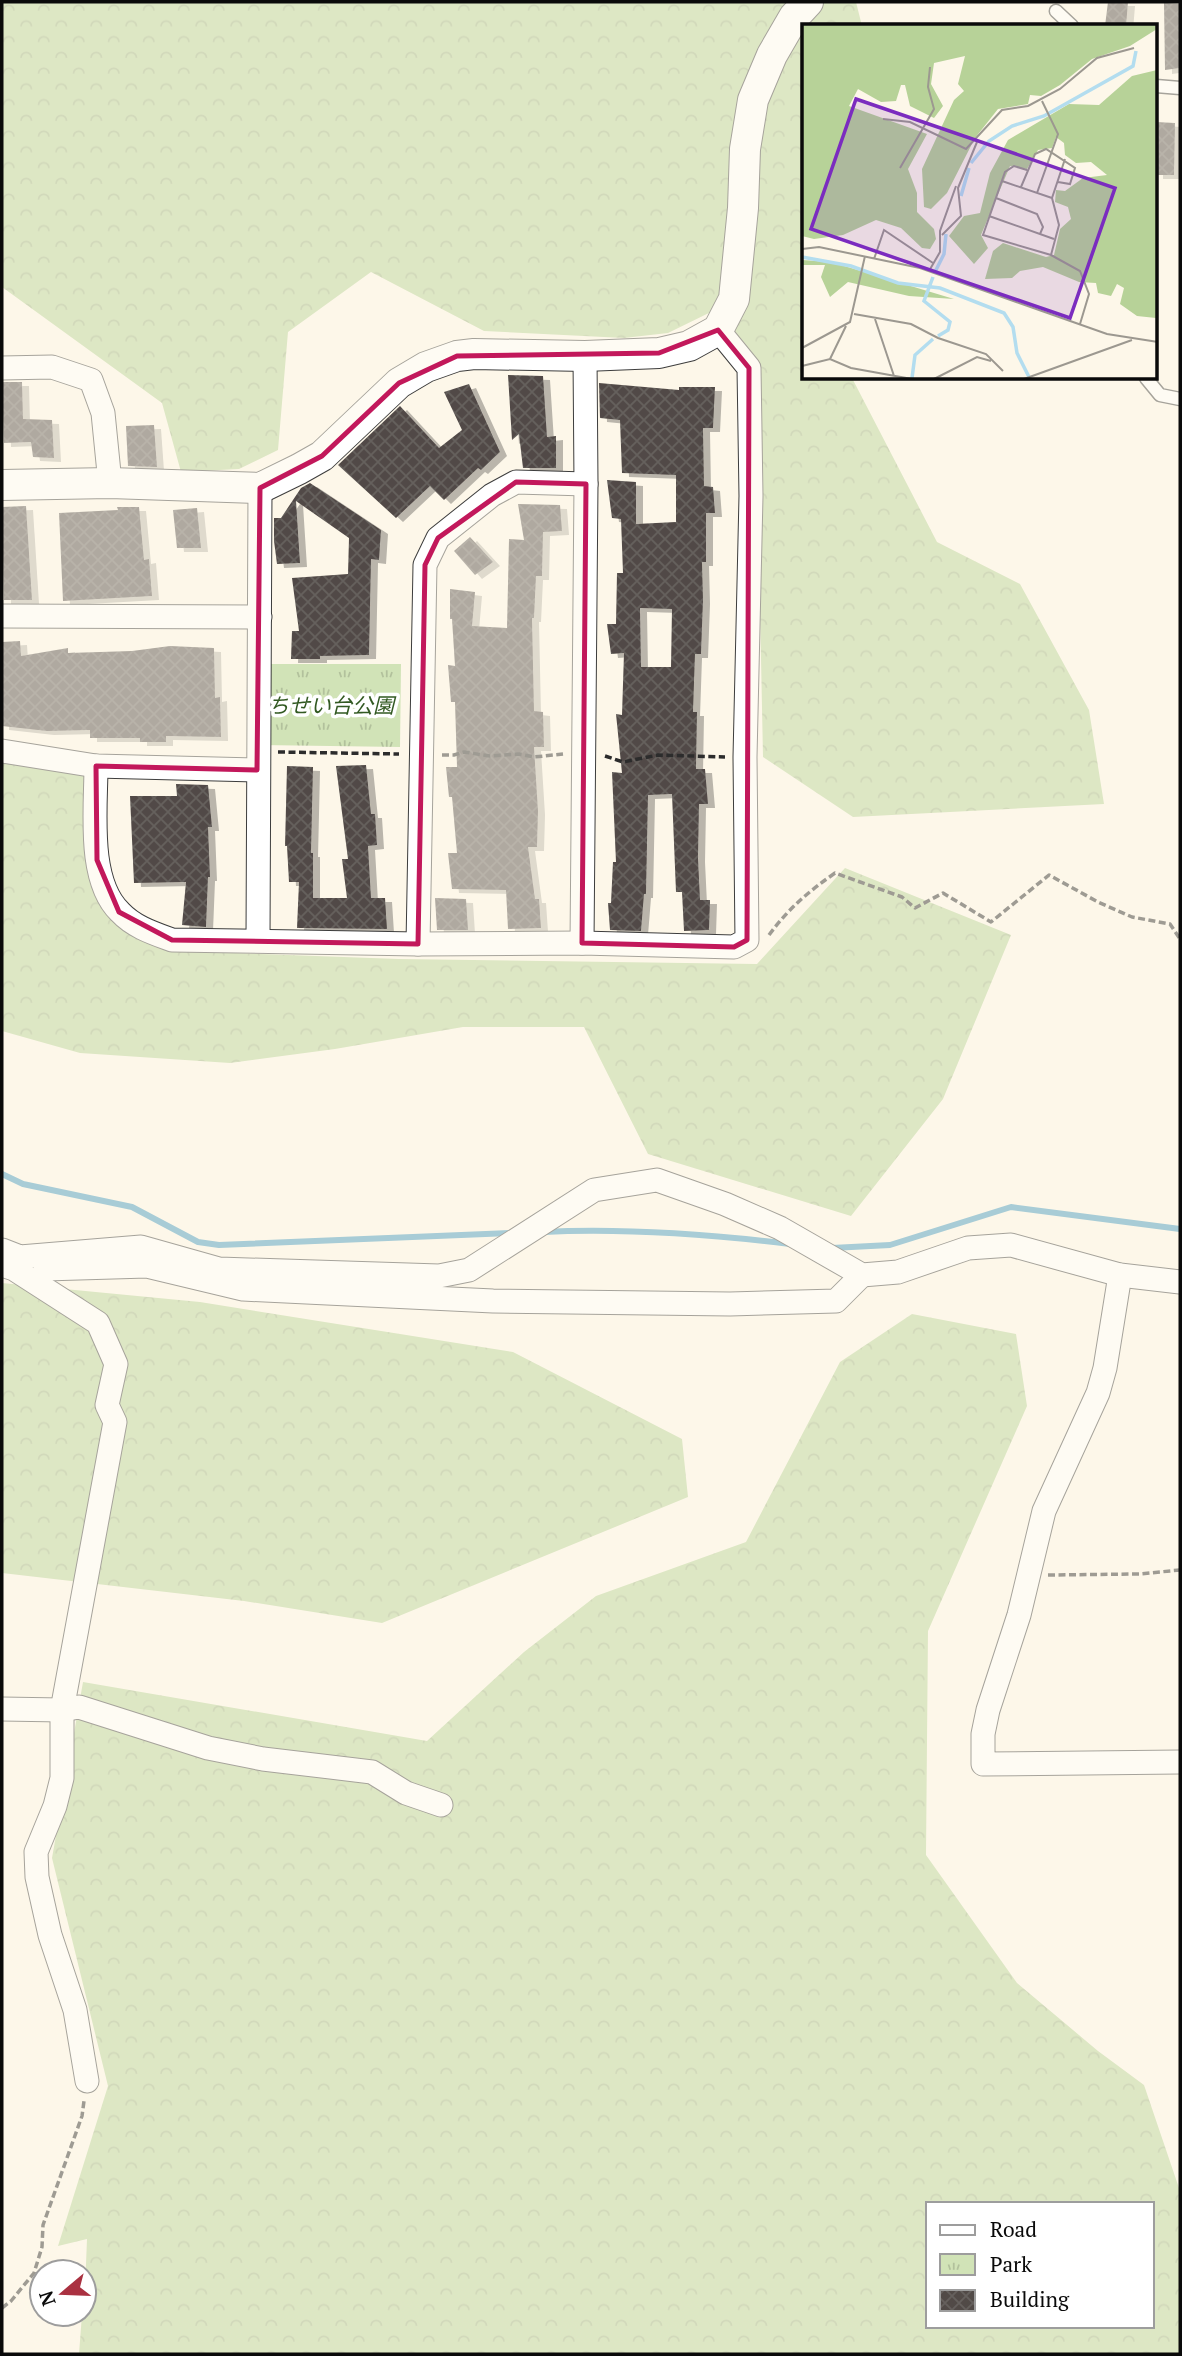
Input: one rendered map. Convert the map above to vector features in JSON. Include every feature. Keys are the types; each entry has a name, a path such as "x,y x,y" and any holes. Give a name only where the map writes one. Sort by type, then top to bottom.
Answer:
{"street":[{"path":"2,485 110,483 260,488 322,456 399,383 426,368 457,356 659,353 689,346 718,331 734,299 746,149 753,100 772,55 794,17 808,2"},
{"path":"96,766 97,860 103,885 118,912 141,928 172,940 418,944 582,943 734,947 747,940 745,757 751,496 749,368 718,331"},
{"path":"582,943 586,484 584,356"},
{"path":"2,368 52,368 91,380 103,413 110,483"},
{"path":"418,944 425,565 438,538 492,495 516,482 586,484"},
{"path":"258,940 260,488"},
{"path":"2,616 260,617"},
{"path":"2,751 96,766 258,761"},
{"path":"6,1262 20,1256 141,1247 219,1269 439,1276 469,1270 594,1190 657,1180 780,1228 862,1275 898,1272 968,1248 1011,1244 1120,1275 1180,1282"},
{"path":"6,1262 147,1266 243,1289 493,1301 730,1304 836,1301 862,1275"},
{"path":"6,1262 98,1323 116,1364 107,1405 115,1422 62,1710 62,1778 55,1806 36,1852 37,1877 50,1935 75,2010 87,2081"},
{"path":"1120,1275 1105,1368 1098,1393 1045,1511 1019,1615 988,1710 983,1734 983,1763 1180,1762"},
{"path":"2,1709 62,1710 79,1707 208,1748 263,1759 372,1772 406,1793 441,1805"}],"lane":[{"path":"1056,11 1070,24"},
{"path":"1158,86 1180,88"},
{"path":"1148,380 1160,395 1180,398"}],"path":[{"path":"258,761 454,755 464,752 490,756 608,756 623,762 658,755 695,758 745,757"},
{"path":"740,944 758,949 785,912 807,892 835,873 902,897 915,908 943,893 992,922 1049,875 1132,917 1170,923 1180,939"},
{"path":"1029,1576 1139,1574 1180,1570"},
{"path":"2,2308 34,2273 42,2247 43,2225 82,2116 87,2081"}],"highlighted area":[{"path":"718,330 749,368 747,940 734,947 582,943 586,484 516,482 438,538 425,565 418,944 172,940 119,912 97,860 96,766 257,770 260,488 322,456 399,383 457,356 659,353"}],"green space":[{"path":"2,2 856,2 862,24 802,24 802,380 853,380 937,542 1020,584 1089,710 1104,804 853,817 763,757 755,363 713,311 668,333 624,338 484,331 371,272 288,332 278,450 239,469 181,472 162,403 2,287"},
{"name":"ちせい台公園","path":"261,664 401,664 400,747 260,745"},
{"path":"2,762 87,775 91,880 180,951 399,959 757,964 845,868 1011,935 943,1099 851,1216 648,1154 584,1027 463,1027 335,1049 230,1063 80,1053 2,1031"},
{"path":"2,1283 200,1302 513,1352 682,1439 688,1497 382,1623 244,1601 2,1573"},
{"path":"912,1314 1016,1334 1027,1406 928,1631 926,1855 1017,1983 1098,2051 1144,2085 1180,2191 1180,2354 79,2354 81,2328 98,2328 98,2258 86,2258 87,2239 58,2246 108,2086 52,1858 83,1682 427,1741 524,1652 596,1596 746,1542 840,1362"}],"building":[{"path":"1108,2 1128,2 1126,24 1105,24"},
{"path":"1164,3 1180,4 1180,68 1165,70"},
{"path":"1158,122 1175,123 1174,175 1158,175"},
{"path":"508,375 543,376 547,437 556,436 556,468 523,468 519,434 512,440"},
{"path":"2,382 22,382 23,419 52,420 54,458 33,457 31,442 4,443"},
{"path":"599,383 679,390 679,387 715,387 713,428 703,428 704,486 713,487 715,513 706,513 706,562 702,562 701,654 695,654 693,712 697,712 696,769 705,769 708,804 699,804 698,858 700,900 710,900 709,930 684,931 682,892 676,892 672,794 648,795 646,894 641,931 610,930 608,903 611,903 613,862 616,862 612,772 622,773 616,714 622,715 624,653 611,654 607,624 616,624 617,573 623,573 621,519 612,518 607,480 636,482 636,524 676,522 676,475 622,473 620,420 600,418","holes":["640,608 672,609 671,667 641,667"]},
{"path":"469,384 500,452 481,470 478,468 444,500 430,486 396,518 338,465 400,406 439,448 462,430 444,392"},
{"path":"154,425 157,467 128,466 126,426"},
{"path":"310,483 381,530 379,560 371,559 369,655 291,659 292,631 299,631 292,578 348,574 349,538 296,501 300,563 277,564 274,518 281,518 301,488"},
{"path":"518,504 560,505 562,531 543,532 542,576 536,576 532,618 534,711 543,712 544,747 534,747 537,847 528,847 535,899 539,899 541,928 508,929 506,890 452,889 448,853 457,853 452,797 449,797 446,767 457,767 455,702 451,702 448,665 455,666 450,589 475,592 472,626 507,628 509,539 524,540"},
{"path":"26,506 32,600 4,600 2,507"},
{"path":"117,507 139,507 144,560 149,559 152,596 63,601 59,513 118,510"},
{"path":"197,508 201,548 177,548 173,510"},
{"path":"470,537 493,562 475,575 454,551"},
{"path":"20,641 21,656 68,648 68,653 132,651 170,646 214,648 215,698 220,697 221,737 166,736 166,742 140,742 140,738 90,738 90,730 47,731 2,726 2,642"},
{"path":"366,765 371,814 375,814 377,845 368,846 371,898 385,898 387,929 297,928 299,882 289,882 285,846 287,766 313,767 313,898 347,898 342,859 348,859 336,766"},
{"path":"176,784 208,785 212,827 208,827 210,877 206,927 182,925 186,882 134,883 130,796 177,796"},
{"path":"435,898 466,899 468,930 437,930"}],"waterway":[{"path":"2,1174 23,1184 132,1207 198,1242 219,1245 511,1233"},
{"path":"832,1248 890,1245 1011,1207 1180,1229"},
{"path":"543,1232 666,1233 790,1244"}]}
